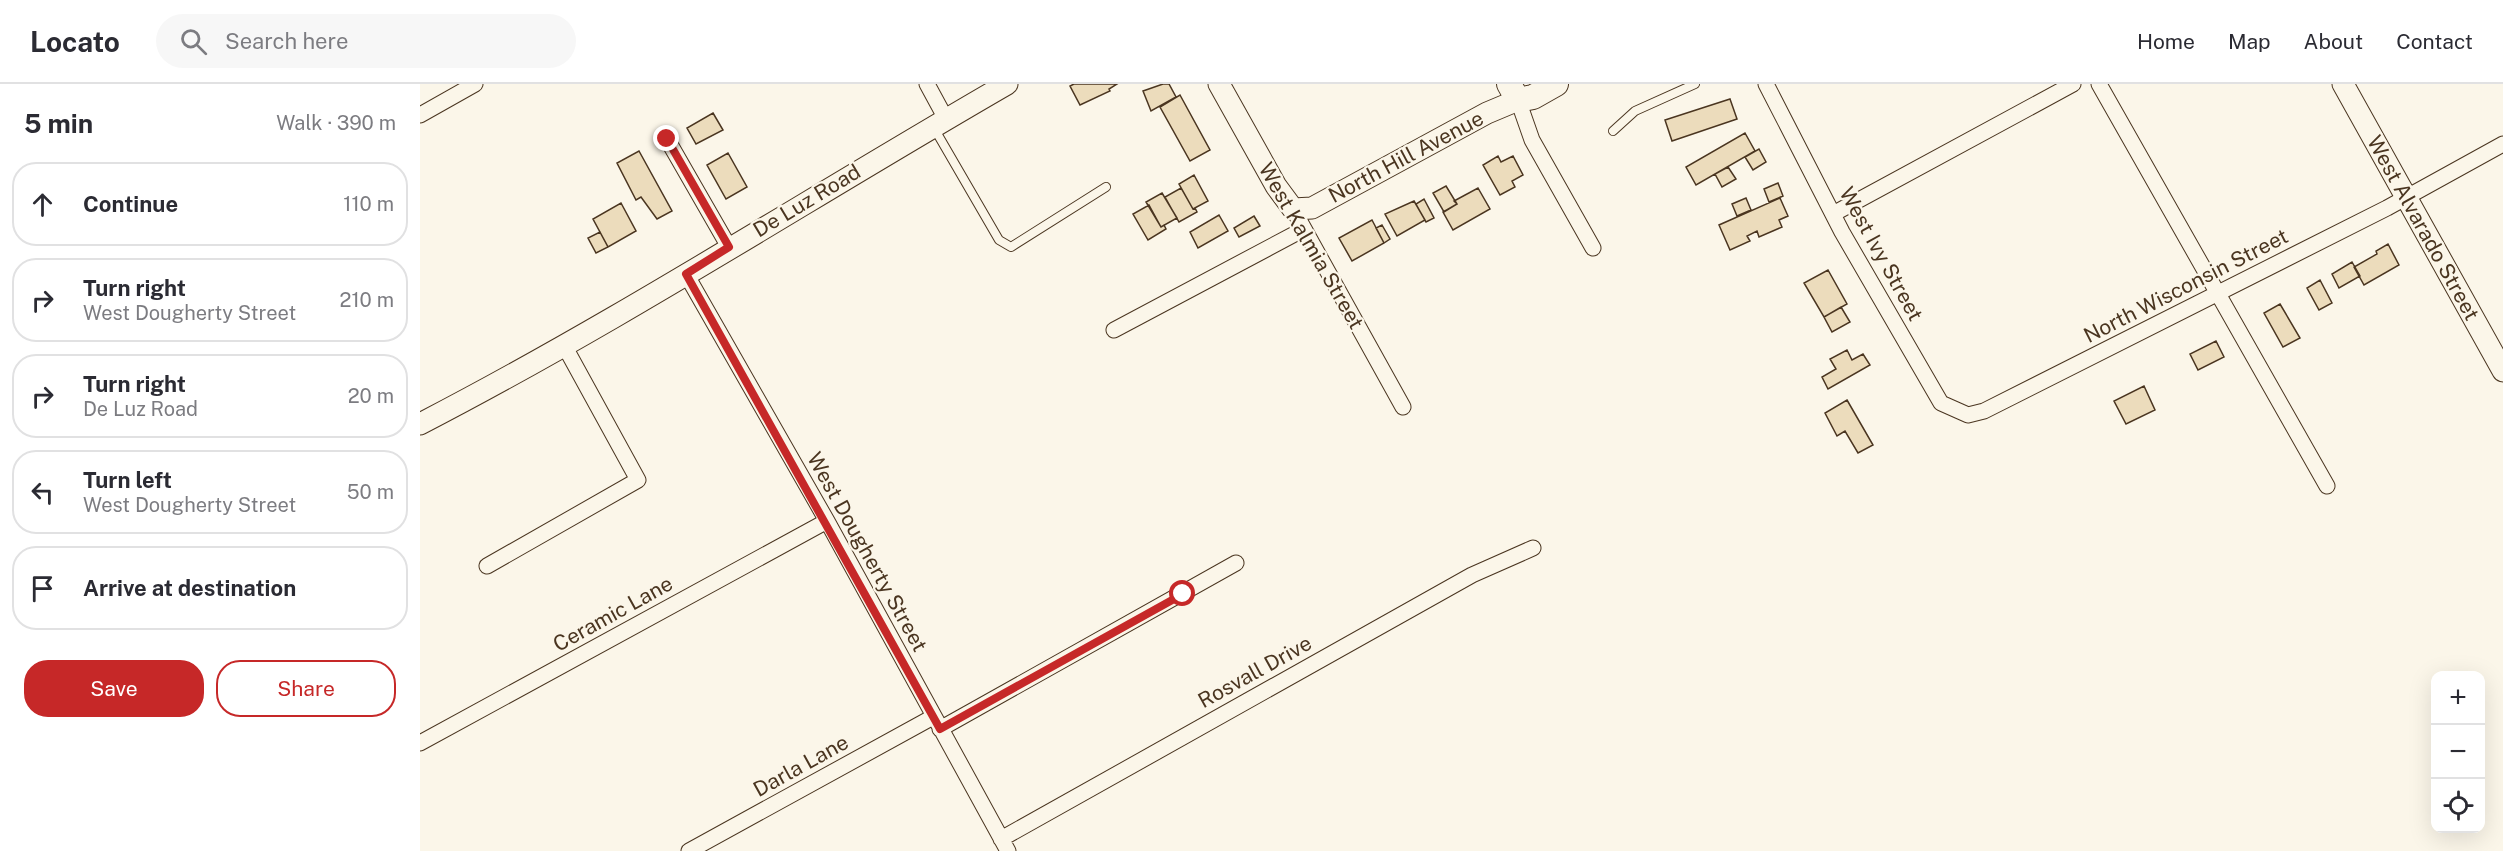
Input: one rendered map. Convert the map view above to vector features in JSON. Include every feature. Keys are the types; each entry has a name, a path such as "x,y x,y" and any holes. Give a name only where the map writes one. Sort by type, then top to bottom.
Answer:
{"main road":[{"path":"1513,92 1533,97 1556,84"}],"street":[{"path":"420,115 475,84"},
{"path":"927,84 940,123"},
{"name":"De Luz Road","path":"420,424 565,347 729,247 1007,84"},
{"name":"West Kalmia Street","path":"1219,84 1276,186 1293,208 1403,407"},
{"name":"West Ivy Street","path":"1766,84 1833,214 1941,403 1968,414 1984,411"},
{"path":"1833,214 2073,84"},
{"path":"2099,84 2326,486"},
{"name":"West Alvarado Street","path":"2343,84 2503,371"},
{"path":"1513,92 1532,140 1593,248"},
{"name":"North Hill Avenue","path":"1293,208 1312,208 1487,113 1513,92"},
{"path":"667,139 729,247"},
{"name":"North Wisconsin Street","path":"1984,411 2406,198 2503,144"},
{"path":"1114,330 1304,229"},
{"name":"West Dougherty Street","path":"686,274 827,521 1005,845"},
{"path":"487,566 638,480 565,347"},
{"name":"Ceramic Lane","path":"420,743 827,521"},
{"name":"Rosvall Drive","path":"1005,845 1462,580 1533,548"},
{"name":"Darla Lane","path":"689,851 937,723 1236,563"}],"lane":[{"path":"1613,131 1635,111 1695,84"},
{"path":"940,123 999,240 1011,247 1106,187"}],"building":[{"path":"1074,84 1117,84 1109,89 1110,91 1080,105 1070,86"},
{"path":"1169,84 1176,97 1151,111 1143,91"},
{"path":"1180,95 1210,150 1190,161 1160,107"},
{"path":"1730,99 1737,119 1672,141 1665,120"},
{"path":"713,113 723,130 696,144 687,128"},
{"path":"1745,133 1755,151 1696,185 1686,167"},
{"path":"1759,149 1766,162 1753,170 1745,157"},
{"path":"639,151 672,211 657,219 641,197 636,200 617,163"},
{"path":"728,153 747,187 726,199 707,165"},
{"path":"1498,156 1501,162 1513,156 1523,175 1512,181 1515,187 1500,195 1483,165"},
{"path":"1728,167 1736,179 1722,187 1715,174"},
{"path":"1194,175 1208,201 1193,209 1179,184"},
{"path":"1778,183 1783,196 1769,202 1764,189"},
{"path":"1446,186 1457,204 1444,212 1433,193"},
{"path":"1181,188 1197,212 1179,222 1165,197"},
{"path":"1478,188 1490,209 1453,230 1443,212 1457,204 1454,201"},
{"path":"1162,193 1177,218 1161,227 1146,202"},
{"path":"1746,198 1751,210 1737,216 1732,204"},
{"path":"1780,198 1788,216 1779,220 1782,227 1759,237 1757,231 1747,236 1750,241 1730,250 1719,225"},
{"path":"1424,199 1434,218 1426,222 1416,204"},
{"path":"1414,201 1425,220 1397,236 1385,214"},
{"path":"621,203 636,231 608,247 593,219"},
{"path":"1149,205 1161,227 1164,225 1166,229 1148,240 1133,214"},
{"path":"1219,215 1228,231 1198,248 1190,232"},
{"path":"1254,216 1260,226 1239,237 1234,228"},
{"path":"1372,220 1384,243 1352,261 1339,238"},
{"path":"1382,225 1390,239 1384,243 1376,228"},
{"path":"600,232 608,247 596,253 588,238"},
{"path":"2388,244 2399,265 2364,285 2354,267 2377,254 2376,251"},
{"path":"2352,262 2360,276 2339,288 2332,274"},
{"path":"1828,270 1847,304 1824,317 1804,283"},
{"path":"2320,280 2332,303 2319,310 2307,288"},
{"path":"2280,304 2300,338 2283,347 2264,313"},
{"path":"1841,307 1850,322 1832,332 1824,317"},
{"path":"2216,341 2224,357 2198,370 2190,354"},
{"path":"1847,350 1852,360 1863,354 1870,365 1828,389 1822,377 1836,369 1830,359"},
{"path":"2144,386 2155,410 2126,424 2114,401"},
{"path":"1847,400 1873,445 1858,453 1845,431 1837,436 1825,413"}],"route":[{"path":"667,139 729,247 686,274 827,521 940,729 1183,594"}]}
